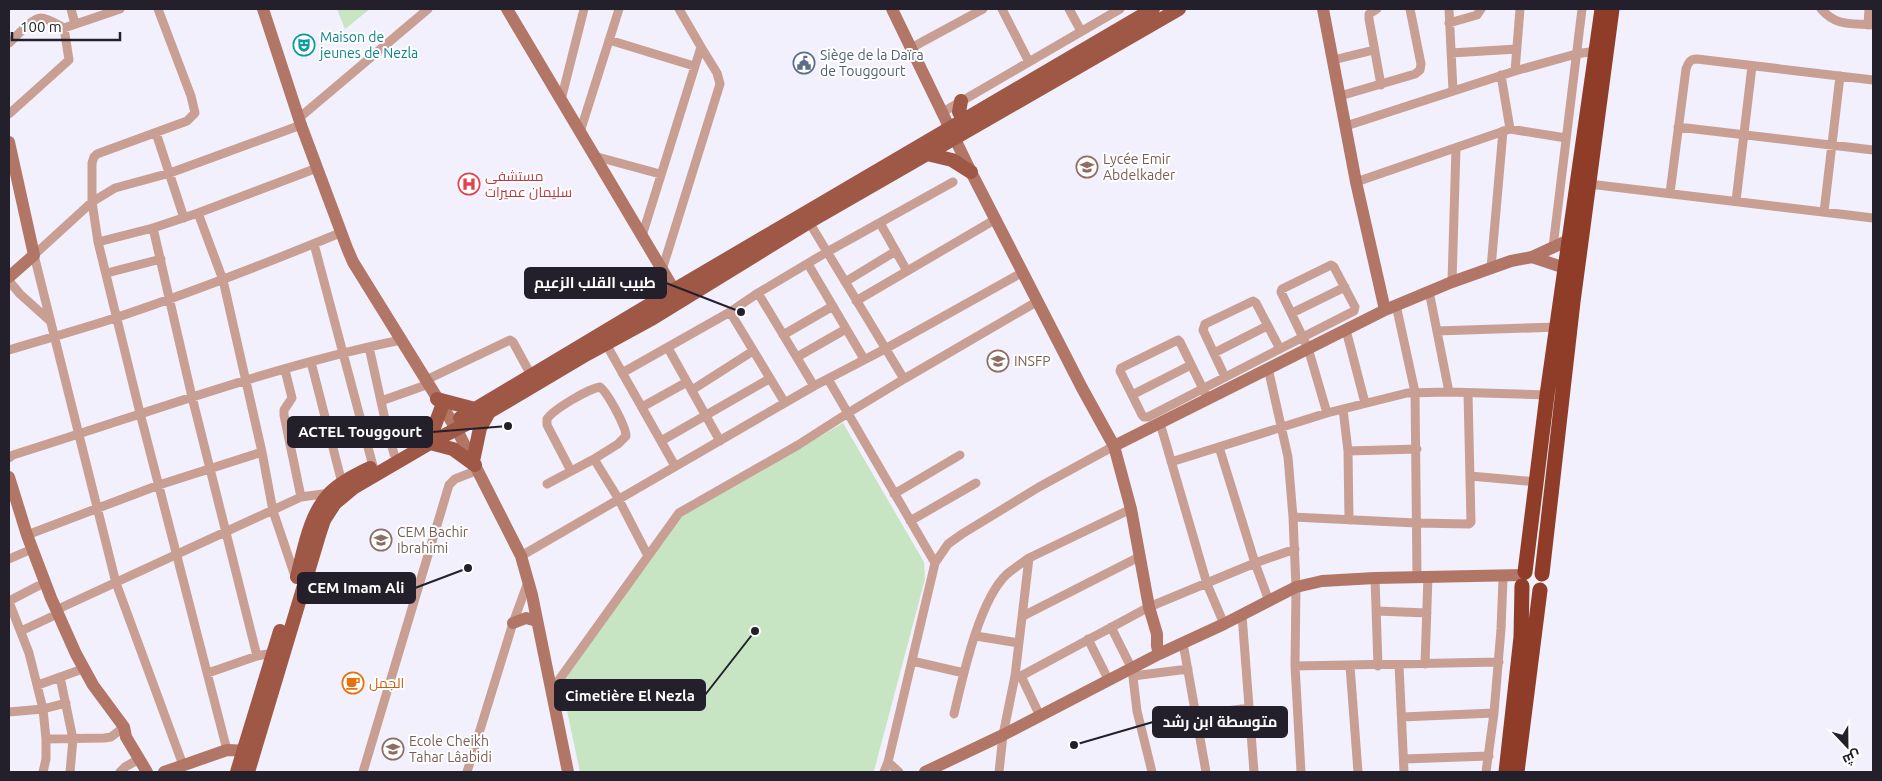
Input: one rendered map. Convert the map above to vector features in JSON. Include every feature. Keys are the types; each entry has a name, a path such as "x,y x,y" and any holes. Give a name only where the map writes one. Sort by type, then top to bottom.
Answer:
{"highway":[{"path":"1517,772 1516,729 1523,579 1602,9"},
{"path":"1506,772 1516,729 1540,590 1544,584 1542,574 1573,302 1612,9"},
{"path":"1523,579 1532,569 1542,574"},
{"path":"1523,579 1530,592 1540,590"}],"main road":[{"path":"455,426 475,409 531,374 809,222 927,154 953,133 964,120 1153,9"},
{"path":"248,772 249,750 273,653 311,526 321,504 342,483 394,454 489,412 606,344 677,295 953,133 1179,9"},
{"path":"961,101 959,112 964,120"},
{"path":"927,154 952,160 971,172"},
{"path":"237,772 249,750 320,532 330,510 344,494 431,438 440,403 475,409"},
{"path":"431,438 475,465 480,428 489,412"}],"street":[{"path":"71,9 75,24"},
{"path":"9,44 33,20 38,18 44,18 64,28 120,9"},
{"path":"158,9 195,113 187,121 97,154 92,163 92,202 98,242 140,413 227,750"},
{"path":"263,9 300,122 340,233 353,262 455,426 521,556 537,621 568,772"},
{"path":"50,321 20,294 9,277 92,202 115,188 170,173 300,122 428,9"},
{"path":"507,9 677,295"},
{"path":"561,100 584,9"},
{"path":"580,132 619,9"},
{"path":"662,270 720,84 717,73 679,9"},
{"path":"892,9 971,172 1082,388 1114,446 1130,509 1157,634 1157,646 1164,652"},
{"path":"911,48 983,9"},
{"path":"1069,9 1081,31"},
{"path":"943,112 1120,9"},
{"path":"1323,9 1356,182 1415,392 1417,449 1416,524 1427,613 1425,664"},
{"path":"1377,9 1370,14 1369,19 1381,85"},
{"path":"1340,96 1416,74 1420,70 1421,64 1410,9"},
{"path":"1449,9 1453,91"},
{"path":"1449,22 1477,15 1482,9"},
{"path":"1515,71 1520,9"},
{"path":"1553,247 1582,9"},
{"path":"1821,9 1830,18 1839,23 1871,25 1869,9"},
{"path":"1005,10 1029,62"},
{"path":"9,114 69,60 64,28"},
{"path":"608,40 694,66"},
{"path":"642,236 701,47"},
{"path":"1451,53 1517,49"},
{"path":"1333,60 1374,50"},
{"path":"1346,126 1515,71 1576,54 1596,51"},
{"path":"1670,193 1686,69 1689,61 1697,59 1873,80"},
{"path":"1736,201 1752,66"},
{"path":"1491,268 1507,130 1502,75"},
{"path":"1824,212 1840,76"},
{"path":"1678,127 1873,150"},
{"path":"1356,182 1507,130 1566,138"},
{"path":"156,133 184,218"},
{"path":"9,142 12,174 116,583 183,765"},
{"path":"1452,282 1456,148"},
{"path":"594,156 660,174"},
{"path":"98,242 184,218 317,168"},
{"path":"622,373 730,312 827,252 954,182"},
{"path":"1589,184 1873,218"},
{"path":"198,213 223,280 262,452 273,511 296,579"},
{"path":"856,301 996,219"},
{"path":"809,222 904,379"},
{"path":"880,223 907,271"},
{"path":"153,228 192,398 258,656"},
{"path":"9,350 170,299 340,233"},
{"path":"884,772 888,762 935,563 948,544 1038,487 1160,423 1205,394 1225,377 1280,349 1346,330 1390,307 1429,291 1491,268 1532,257 1569,240"},
{"path":"314,244 373,466"},
{"path":"845,282 896,251"},
{"path":"1532,257 1565,268"},
{"path":"107,273 160,258"},
{"path":"808,264 864,360"},
{"path":"1205,394 1178,340 1123,366 1120,371 1142,415 1148,417 1205,394 1268,368 1306,342 1356,309 1334,267 1331,265 1283,287 1282,292 1306,342 1327,413"},
{"path":"521,556 618,498 828,378 885,349 1023,272"},
{"path":"1292,313 1345,287"},
{"path":"1429,291 1449,392"},
{"path":"758,293 814,386"},
{"path":"551,690 679,513 798,446 904,379 1038,301"},
{"path":"1225,377 1203,330 1205,324 1253,301 1256,303 1280,349"},
{"path":"783,335 833,306"},
{"path":"730,312 785,403"},
{"path":"1214,353 1267,326"},
{"path":"1437,331 1558,327"},
{"path":"797,357 846,329"},
{"path":"1346,330 1365,402"},
{"path":"10,456 140,413 343,352 401,340"},
{"path":"381,401 427,382 510,340 513,342 531,374"},
{"path":"606,344 675,466"},
{"path":"369,346 394,454"},
{"path":"668,348 720,441"},
{"path":"692,390 753,351"},
{"path":"311,362 342,483"},
{"path":"1132,395 1191,365"},
{"path":"1268,368 1288,456 1293,517 1296,587 1295,666 1301,772"},
{"path":"285,370 292,398 284,410 284,415 301,497"},
{"path":"828,378 935,563"},
{"path":"661,441 770,379"},
{"path":"642,407 687,382"},
{"path":"547,484 571,471 618,444 626,436 625,428 607,395 600,387 590,390 553,413 548,420 547,425 571,471"},
{"path":"1171,462 1365,402 1415,392 1547,395"},
{"path":"1293,517 1416,524 1469,524 1471,522 1468,393"},
{"path":"1343,409 1348,451 1349,520"},
{"path":"328,429 361,421"},
{"path":"1160,423 1207,584 1224,624"},
{"path":"1219,447 1255,563 1269,601"},
{"path":"1348,451 1417,449"},
{"path":"27,535 159,485 262,452"},
{"path":"894,494 960,455"},
{"path":"594,458 618,498 648,556"},
{"path":"363,772 449,485 475,465"},
{"path":"1470,476 1537,482"},
{"path":"9,477 54,614 77,671 123,732"},
{"path":"910,521 976,483"},
{"path":"21,631 116,583 301,497 330,493"},
{"path":"9,503 38,586 87,675 147,772"},
{"path":"954,714 964,673 986,607 995,590 1007,575 1030,558 1130,509"},
{"path":"1018,676 1150,607 1255,563 1295,549"},
{"path":"9,559 25,552"},
{"path":"1023,616 1139,557"},
{"path":"999,772 1003,735 1018,676 1019,643 1030,558"},
{"path":"925,772 1109,681 1132,673 1164,652 1296,587 1322,581 1423,576 1523,579"},
{"path":"1376,578 1378,666"},
{"path":"1486,772 1499,662 1498,578"},
{"path":"467,772 528,581"},
{"path":"38,586 9,602 30,653 43,708 46,739 46,759 43,772"},
{"path":"1376,611 1427,613"},
{"path":"1242,615 1254,772"},
{"path":"514,622 530,617 537,621"},
{"path":"1111,627 1132,673 1137,711 1152,772"},
{"path":"976,636 1019,643"},
{"path":"1088,639 1109,681"},
{"path":"1183,643 1206,772"},
{"path":"208,673 258,656 273,653"},
{"path":"912,661 964,673"},
{"path":"1295,666 1378,666 1499,662"},
{"path":"1399,665 1404,772"},
{"path":"1350,666 1358,772"},
{"path":"1132,673 1188,669"},
{"path":"38,685 77,671"},
{"path":"1018,676 1040,716"},
{"path":"60,677 73,739 70,772"},
{"path":"9,712 66,703"},
{"path":"1196,715 1249,708"},
{"path":"1402,717 1494,713"},
{"path":"1492,730 1516,729"},
{"path":"46,739 104,738 123,732"},
{"path":"164,772 227,750 249,750"},
{"path":"1404,759 1489,756"},
{"path":"120,772 139,760"},
{"path":"888,762 899,772"}],"green space":[{"path":"337,9 370,9 345,29"},
{"path":"843,423 924,562 925,579 874,771 580,772 561,683 680,517"}],"place":[{"name":"Maison de jeunes de Nezla","path":"304,45"},
{"name":"Siège de la Daïra de Touggourt","path":"804,63"},
{"name":"Lycée Emir Abdelkader","path":"1087,167"},
{"name":"مستشفى سليمان عميرات","path":"469,184"},
{"name":"طبيب القلب الزعيم","path":"741,312"},
{"name":"INSFP","path":"998,361"},
{"name":"ACTEL Touggourt","path":"508,426"},
{"name":"CEM Bachir Ibrahimi","path":"381,540"},
{"name":"CEM Imam Ali","path":"468,568"},
{"name":"Cimetière El Nezla","path":"755,631"},
{"name":"الجمل","path":"353,683"},
{"name":"متوسطة ابن رشد","path":"1074,745"},
{"name":"Ecole Cheikh Tahar Lâabidi","path":"393,749"}]}
